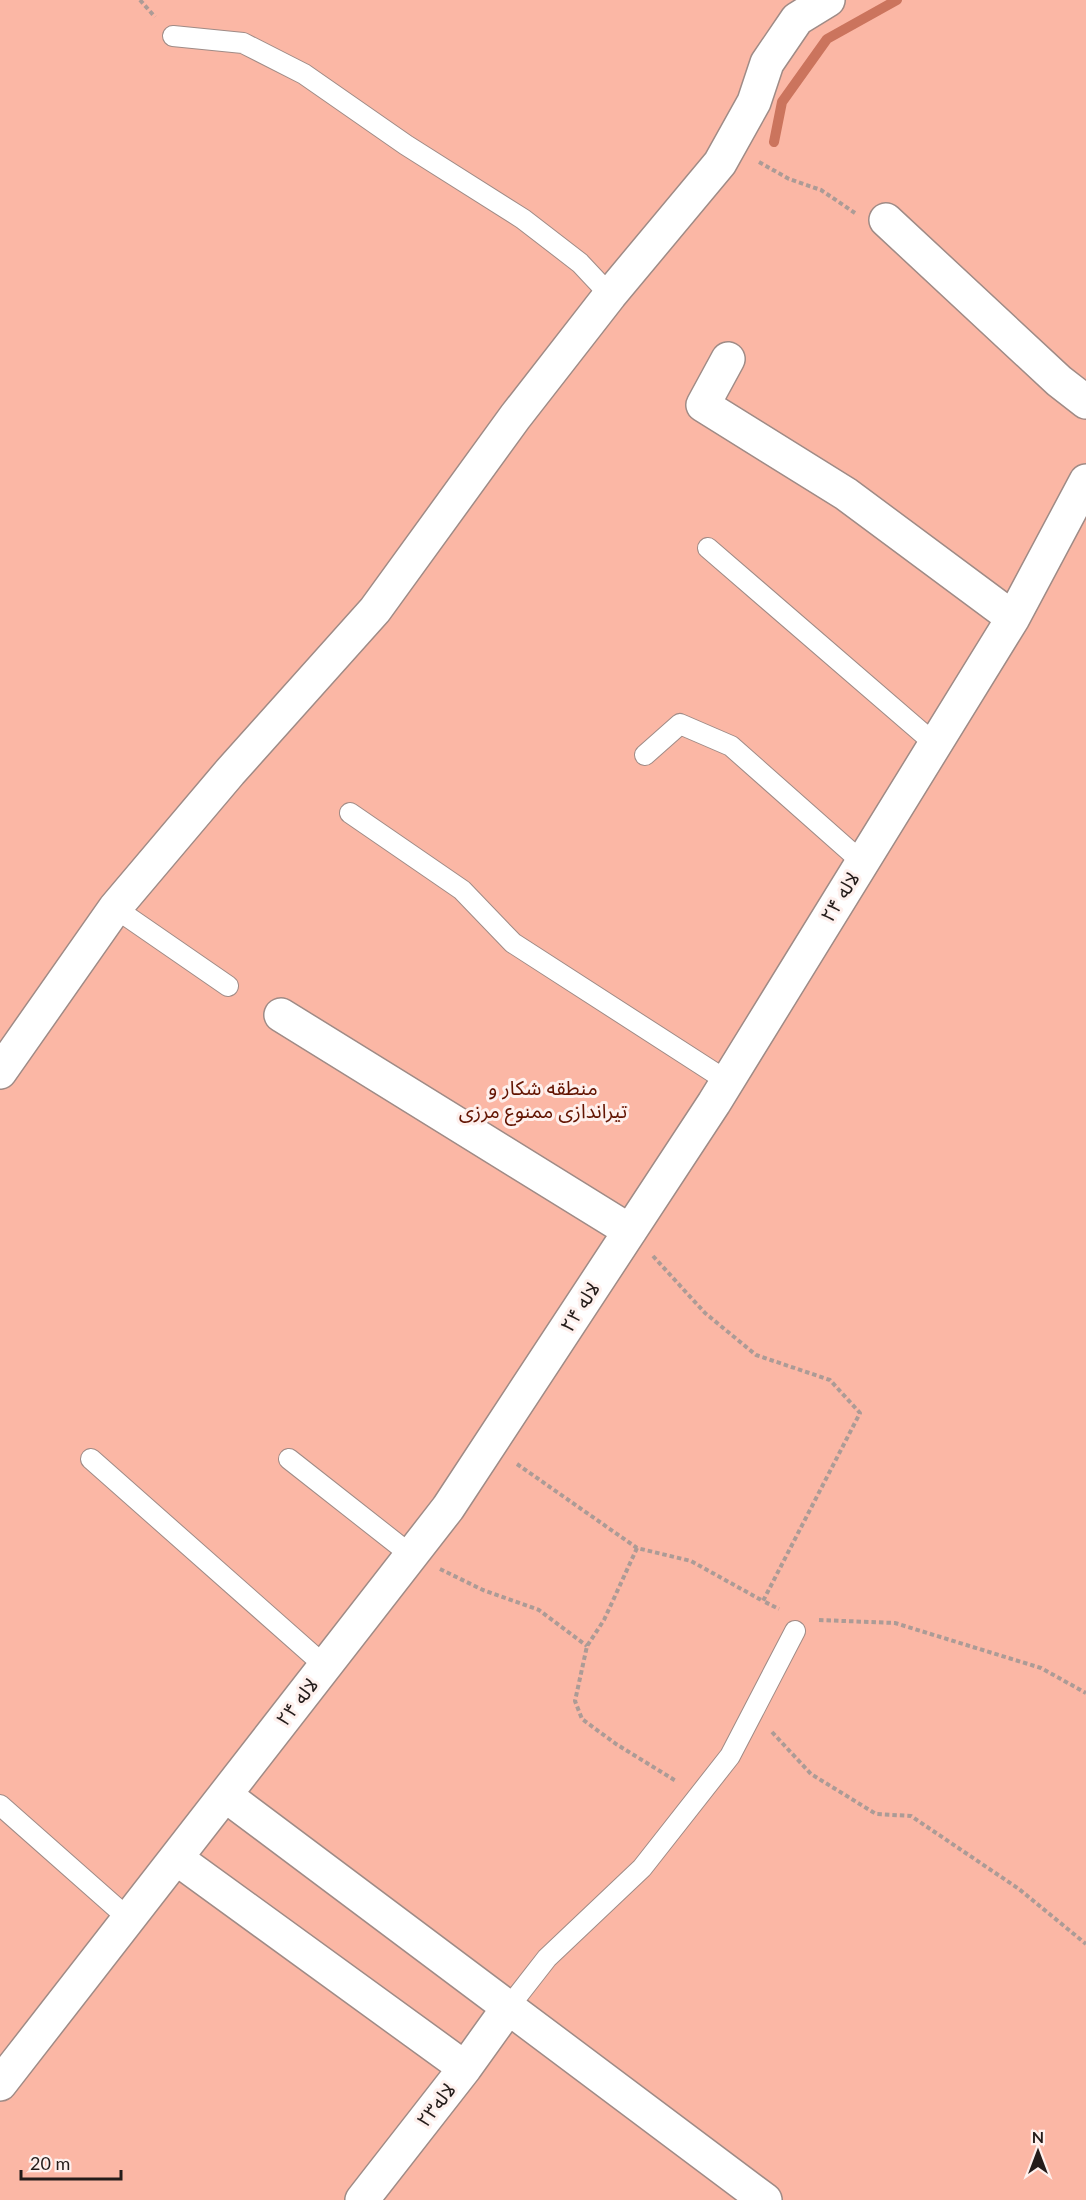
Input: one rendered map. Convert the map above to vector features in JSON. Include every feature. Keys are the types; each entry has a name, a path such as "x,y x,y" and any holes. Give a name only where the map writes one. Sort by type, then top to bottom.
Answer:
{"street":[{"path":"0,1072 115,908 230,772 375,610 515,417 610,295 720,163 754,102 767,63 797,19 828,0"},
{"path":"886,220 1059,381 1086,402"},
{"path":"728,358 703,405 846,494 1013,618"},
{"name":"لاله ۲۴","path":"0,2084 448,1508 727,1081 1013,618 1086,481"},
{"path":"281,1015 630,1231"},
{"path":"225,1795 765,2200"},
{"path":"176,1858 465,2068"},
{"name":"لاله۲۳","path":"362,2200 465,2068 508,2008"}],"lane":[{"path":"173,36 243,43 304,74 406,145 523,219 580,263 610,295"},
{"path":"708,548 935,744"},
{"path":"645,755 680,724 732,746 862,862"},
{"path":"350,813 462,890 513,943 727,1081"},
{"path":"115,908 228,986"},
{"path":"92,1459 325,1666"},
{"path":"289,1459 411,1555"},
{"path":"508,2008 547,1958 642,1868 730,1756 795,1631"},
{"path":"0,1805 129,1919"}],"path":[{"path":"730,145 789,179 820,190 860,216 886,220"},
{"path":"630,1231 705,1313 756,1356 830,1380 860,1413 763,1601"},
{"path":"489,1445 637,1548 691,1561 790,1615 795,1631 820,1619 895,1623 1041,1668 1086,1693"},
{"path":"637,1548 604,1620 587,1646 575,1701 582,1719 616,1744 699,1795"},
{"path":"411,1555 483,1590 538,1610 587,1646"},
{"path":"753,1711 811,1774 876,1814 911,1816 1019,1889 1086,1944"}],"green space":[{"name":"منطقه شکار و تیراندازی ممنوع مرزی","path":"0,0 1086,0 1086,2200 0,2200"}],"waterway":[{"path":"774,142 782,102 827,39 897,0"}]}
